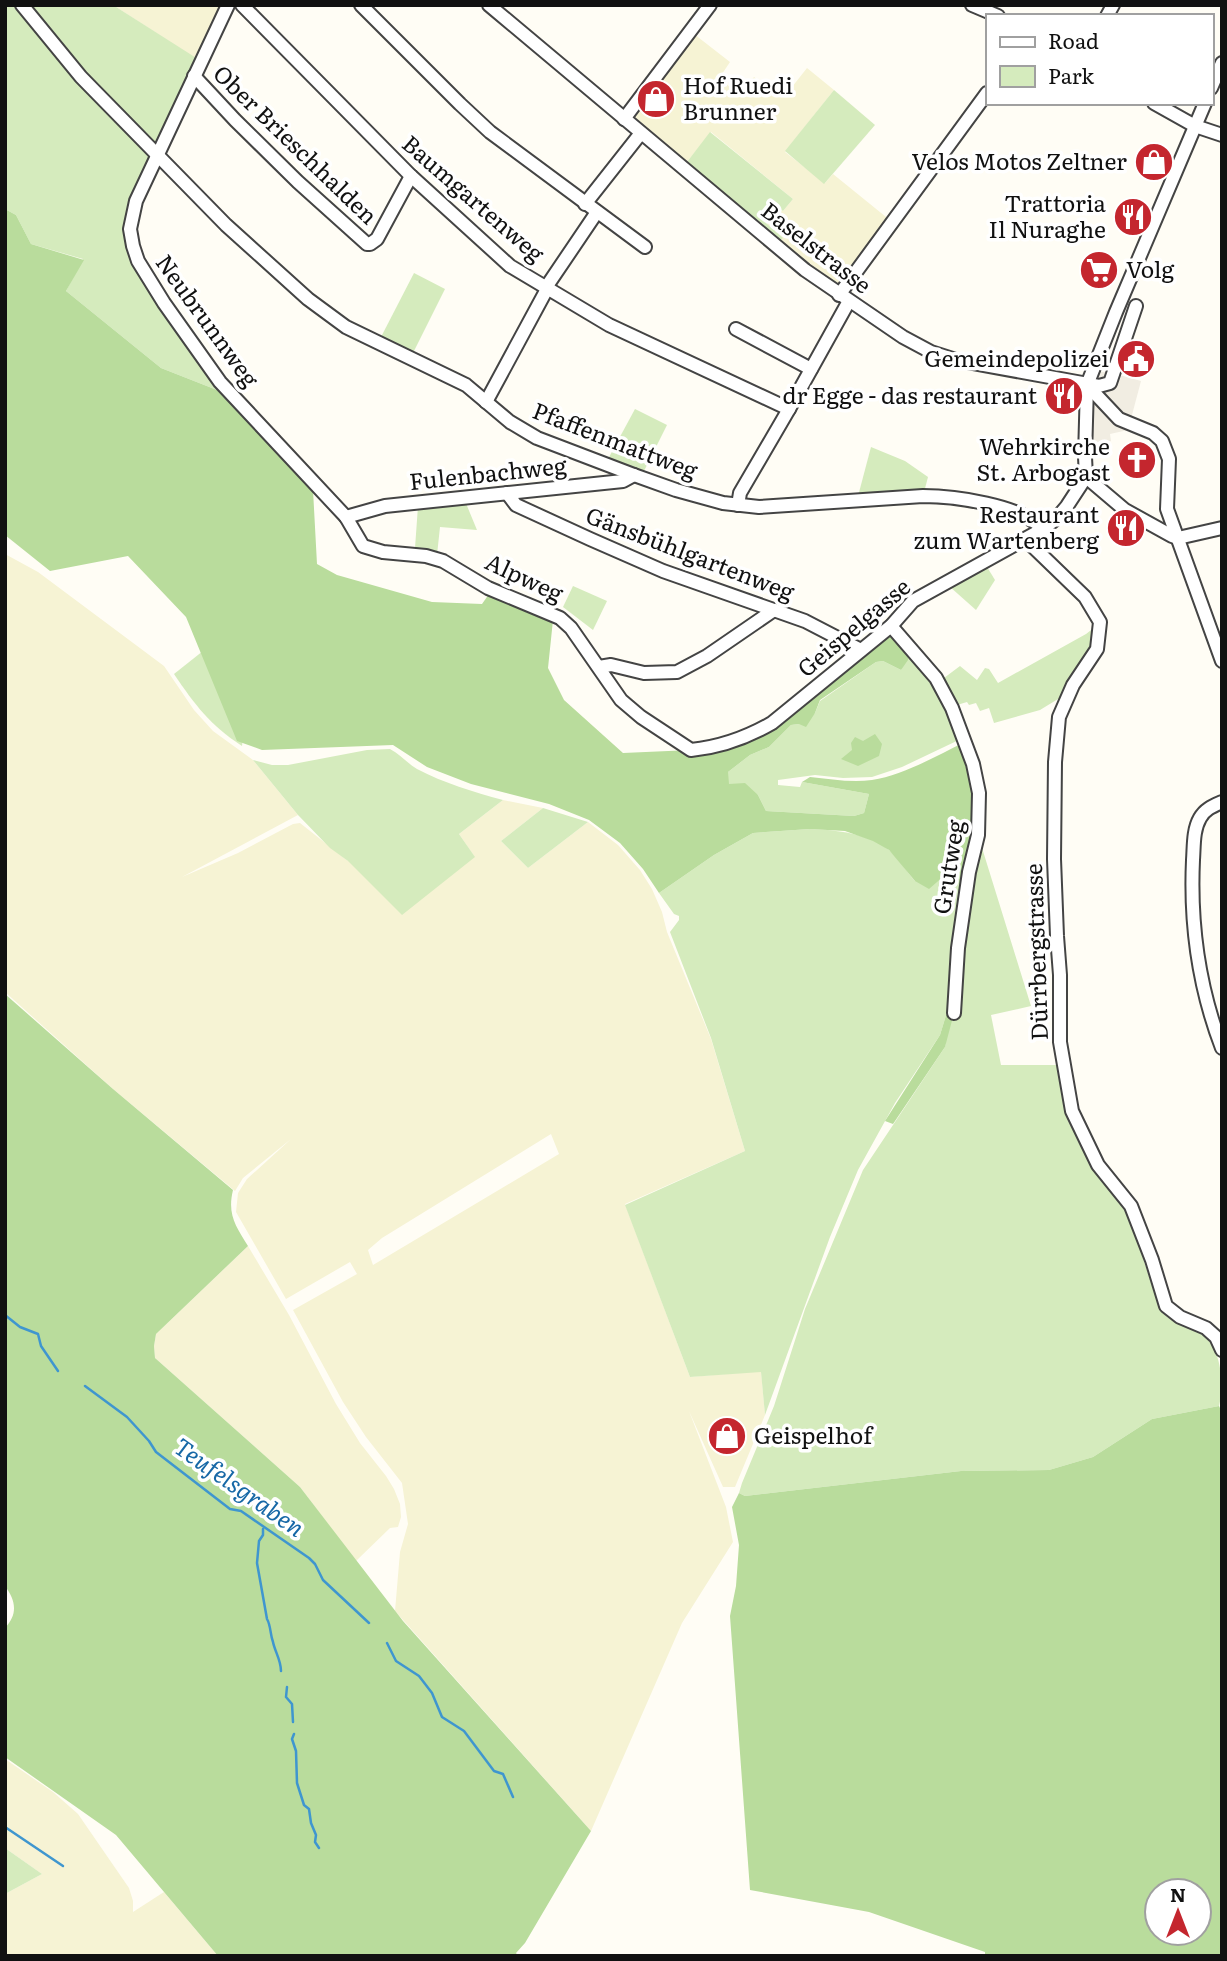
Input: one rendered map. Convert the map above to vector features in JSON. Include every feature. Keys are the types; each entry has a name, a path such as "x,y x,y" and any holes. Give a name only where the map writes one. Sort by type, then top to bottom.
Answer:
{"street":[{"name":"Pfaffenmattweg","path":"22,5 81,77 226,225 308,299 346,327 466,385 510,422 537,439 676,490 723,503 759,507 946,496 1013,512 1037,523 1043,529"},
{"name":"Neubrunnweg","path":"228,5 136,201 130,229 138,261 220,382 346,517"},
{"name":"Baumgartenweg","path":"242,5 411,176 510,266 609,325 789,409"},
{"path":"361,5 490,132 645,247"},
{"name":"Baselstrasse","path":"489,5 805,270 903,337 944,356 1087,384"},
{"path":"624,119 710,5"},
{"path":"977,6 994,14"},
{"path":"1213,83 1222,63"},
{"name":"Ober Brieschhalden","path":"194,76 298,182 367,244 377,239 411,176"},
{"path":"737,505 740,493 811,369 844,298 986,94"},
{"path":"1157,105 1195,127 1222,135"},
{"path":"1043,529 1068,506 1086,477 1087,384 1204,105"},
{"path":"586,204 641,133"},
{"path":"486,402 549,283 597,212"},
{"path":"1087,384 1099,386 1110,383 1136,306"},
{"path":"736,330 811,369"},
{"path":"1087,384 1119,419 1153,433 1162,440 1169,459 1167,509 1222,661"},
{"name":"Fulenbachweg","path":"346,517 385,506 623,481 634,475"},
{"path":"1086,477 1125,510 1172,536 1178,538 1222,528"},
{"name":"Gänsbühlgartenweg","path":"508,493 516,505 651,566 805,621 861,650"},
{"path":"1148,523 1160,520 1167,509"},
{"name":"Alpweg","path":"346,517 363,546 383,552 426,556 443,561 488,588 560,618 571,628 621,700 641,717 691,750"},
{"name":"Geispelgasse","path":"691,750 728,743 765,727 891,626 913,601 1043,529"},
{"name":"Dürrbergstrasse","path":"1025,539 1085,597 1100,622 1097,649 1073,685 1059,718 1055,762 1060,1042 1072,1111 1098,1166 1131,1206 1166,1306 1180,1317 1206,1328 1216,1337 1222,1350"},
{"path":"599,667 611,665 644,673 677,672 707,656 774,610"},
{"name":"Grutweg","path":"891,626 936,678 952,708 972,764 979,793 978,835 969,872 958,948 954,1013"},
{"path":"1222,802 1207,809 1199,819 1195,832 1192,885 1193,920 1206,1000 1222,1048"}],"shaded area":[{"path":"113,5 222,5 198,60"},
{"path":"694,34 730,62 720,77 738,96 754,77 768,88 778,77 792,87 807,68 834,90 785,152 825,183 833,174 891,221 842,287 779,241 782,237 766,223 779,208 783,211 793,199 711,132 687,162 635,117"},
{"path":"1099,372 1141,381 1128,430 1110,434 1111,441 1101,445 1096,452 1090,453 1092,408"},
{"path":"5,554 38,572 164,666 194,710 213,731 253,760 298,815 182,877 300,823 348,861 474,856 459,834 503,800 543,808 501,841 528,868 588,822 618,845 640,870 662,912 667,932 711,1039 745,1151 625,1204 690,1377 761,1371 765,1415 735,1487 723,1487 689,1411 726,1507 733,1542 682,1623 591,1831 395,1611 400,1552 408,1524 402,1483 343,1402 293,1310 357,1274 350,1262 286,1299 236,1212 238,1193 247,1179 291,1139 243,1178 235,1191 113,1089 5,992","holes":["551,1134 559,1154 373,1265 368,1250 382,1238"]},
{"path":"248,1246 289,1315 336,1404 360,1443 386,1476 400,1504 401,1517 398,1527 390,1528 356,1561 300,1487 155,1358 156,1334"},
{"path":"5,1759 53,1792 78,1814 129,1888 133,1912 164,1892 218,1956 5,1956 5,1894 42,1874 5,1848"}],"green space":[{"path":"5,5 113,5 201,61 136,201 133,246 220,382 217,390 161,368 66,291 83,259 31,244 16,215 5,209"},
{"path":"834,90 875,125 824,184 785,151"},
{"path":"710,132 793,199 783,211 779,208 766,223 783,238 779,241 687,162"},
{"path":"5,209 16,215 31,244 84,260 66,291 161,368 217,390 313,490 317,564 337,575 432,602 482,604 489,594 553,620 548,668 564,700 623,753 691,750 758,731 891,626 908,647 908,660 901,670 883,661 876,662 820,700 806,727 791,725 769,747 750,755 728,772 729,784 745,783 758,795 766,811 854,816 864,813 869,794 802,782 810,777 857,781 884,778 965,742 979,793 954,1013 945,1047 893,1124 885,1121 940,1035 947,1012 961,858 929,889 915,881 889,850 845,831 810,829 753,833 714,855 659,893 643,869 620,843 589,820 549,804 471,784 427,767 393,745 262,750 237,741 186,617 128,556 50,571 5,535"},
{"path":"414,273 445,289 413,353 381,337"},
{"path":"635,409 667,425 643,473 608,459"},
{"path":"871,447 905,461 928,477 923,496 857,500"},
{"path":"465,501 477,530 440,527 437,555 415,548 418,506"},
{"path":"987,567 995,580 976,610 949,586"},
{"path":"573,586 607,601 593,630 563,607"},
{"path":"1095,627 1092,647 1062,699 1040,710 994,723 989,708 980,711 976,703 969,705 967,702 957,705 940,681 960,666 977,680 985,668 989,669 998,683"},
{"path":"908,648 936,679 963,738 902,767 872,777 815,775 778,780 778,785 800,787 802,782 869,794 864,813 854,816 766,811 758,795 728,784 728,772 750,755 769,747 791,725 799,724 815,713 820,701 876,662 883,661 901,670"},
{"path":"203,651 244,728 242,746 204,714 174,674"},
{"path":"875,734 882,744 879,756 858,766 841,759 852,750 851,743 855,737 863,741"},
{"path":"390,749 427,774 503,800 459,834 475,857 402,915 298,815 253,760 272,765 288,765 367,750"},
{"path":"543,808 588,822 528,868 501,841"},
{"path":"810,829 841,832 873,840 893,854 915,881 945,875 961,856 947,1012 940,1035 895,1103 858,1170 830,1237 765,1415 761,1372 690,1377 625,1205 745,1151 711,1038 670,932 679,916 674,914 659,893 714,855 753,833"},
{"path":"978,835 1031,1006 991,1015 1001,1065 1057,1065 1068,1121 1100,1180 1127,1209 1160,1310 1170,1319 1198,1331 1212,1345 1221,1375 1219,1406 1152,1419 1093,1457 1049,1470 961,1471 745,1496 739,1493 742,1483 774,1406 805,1309 863,1170 945,1047"},
{"path":"5,994 233,1190 232,1213 248,1246 156,1334 155,1358 300,1487 403,1621 591,1831 525,1943 516,1953 518,1956 218,1956 116,1835 5,1757 5,1628 12,1618 14,1607 5,1586"},
{"path":"1219,1406 1222,1412 1222,1956 985,1956 985,1952 869,1912 750,1890 730,1616 736,1586 739,1545 732,1507 739,1493 745,1496 961,1471 1049,1470 1093,1457 1152,1419"},
{"path":"5,1848 42,1874 5,1894"}],"waterway":[{"name":"Teufelsgraben","path":"5,1315 20,1327 38,1334 41,1346 58,1371"},
{"name":"Teufelsgraben","path":"85,1386 127,1417 156,1452 230,1509 241,1511 309,1558 323,1580 369,1623"},
{"path":"263,1529 257,1563 267,1619 281,1671"},
{"name":"Teufelsgraben","path":"387,1643 396,1661 419,1676 432,1693 442,1717 464,1731 494,1771 503,1774 513,1797"},
{"path":"287,1687 286,1697 292,1704 293,1722"},
{"path":"294,1734 292,1739 296,1751 297,1783 304,1805 309,1809 316,1835 315,1842 319,1848"},
{"path":"5,1827 63,1866"}],"place":[{"name":"Hof Ruedi Brunner","path":"656,99"},
{"name":"Velos Motos Zeltner","path":"1154,162"},
{"name":"Trattoria Il Nuraghe","path":"1133,217"},
{"name":"Volg","path":"1099,270"},
{"name":"Gemeindepolizei","path":"1136,359"},
{"name":"dr Egge - das restaurant","path":"1064,396"},
{"name":"Wehrkirche St. Arbogast","path":"1137,460"},
{"name":"Restaurant zum Wartenberg","path":"1126,528"},
{"name":"Geispelhof","path":"727,1436"}]}
